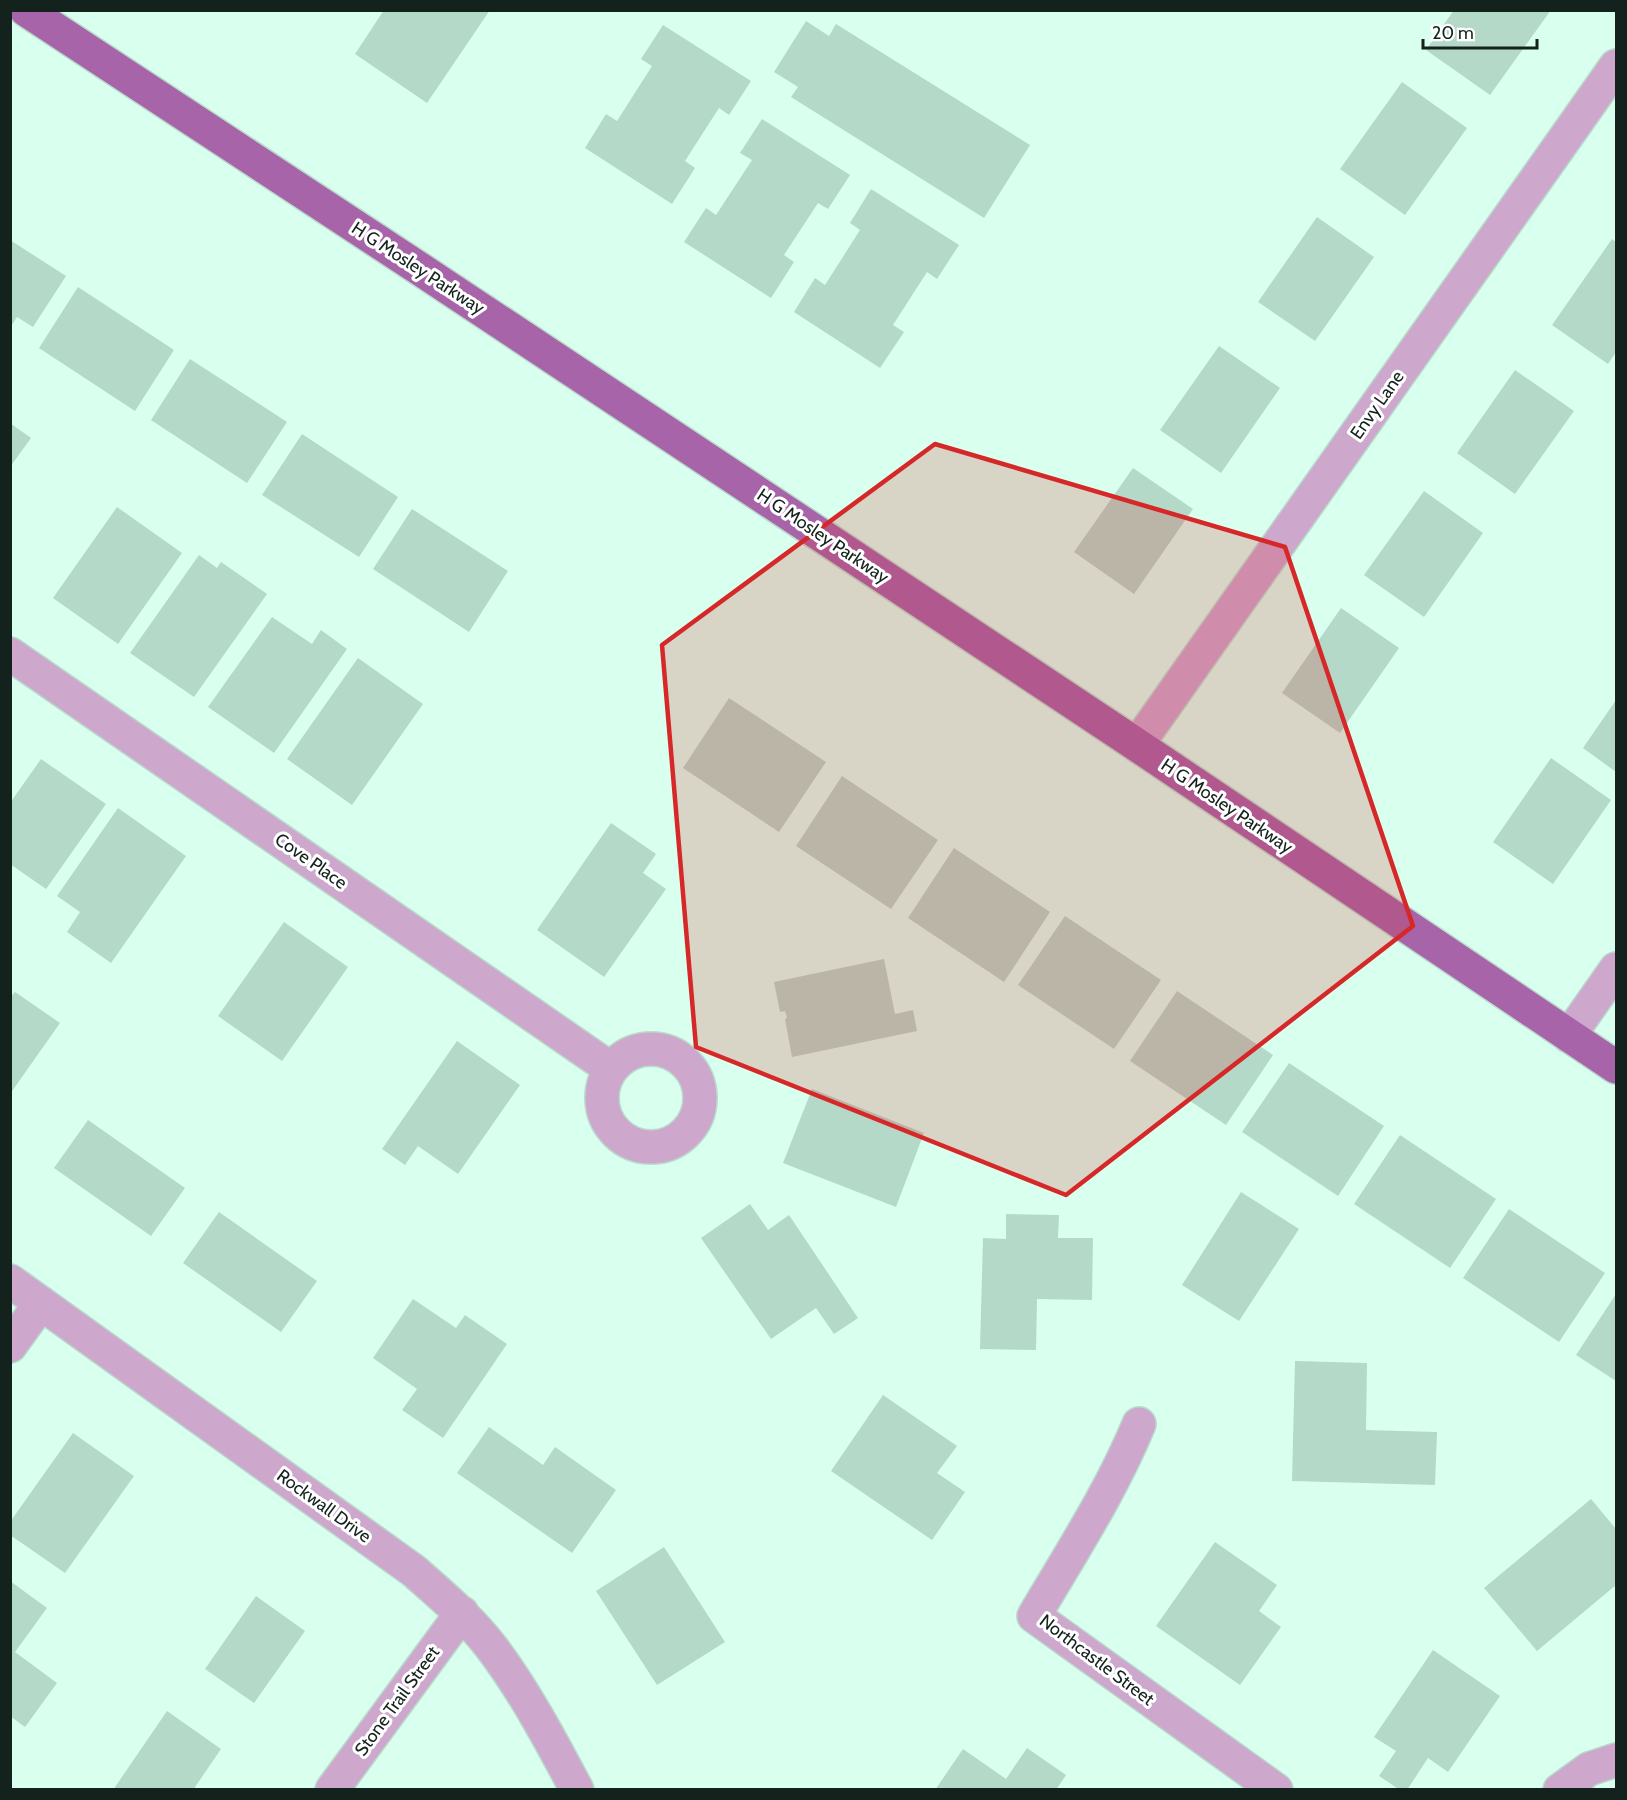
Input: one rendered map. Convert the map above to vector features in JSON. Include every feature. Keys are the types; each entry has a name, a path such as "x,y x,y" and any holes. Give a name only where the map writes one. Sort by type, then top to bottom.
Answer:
{"main road":[{"name":"H G Mosley Parkway","path":"26,10 1137,745 1617,1067"}],"street":[{"name":"Envy Lane","path":"1137,745 1617,66"},
{"name":"Cove Place","path":"10,654 611,1069"},
{"path":"1569,1036 1617,969"},
{"name":"Rockwall Drive","path":"10,1281 414,1571 462,1613 492,1648 509,1674 544,1729 577,1790"},
{"path":"10,1346 41,1303"},
{"name":"Northcastle Street","path":"1140,1424 1104,1498 1034,1616 1276,1790"},
{"name":"Stone Trail Street","path":"332,1790 462,1613"},
{"path":"1560,1790 1589,1768 1617,1760"}],"highlighted area":[{"path":"935,444 1285,547 1413,926 1066,1195 696,1047 662,645"}],"building":[{"path":"384,10 490,10 427,103 355,54"},
{"path":"1454,10 1551,10 1490,95 1426,50"},
{"path":"806,21 829,36 836,24 1030,145 984,218 791,97 798,87 774,72"},
{"path":"663,25 751,81 729,115 719,108 685,161 695,168 672,204 585,148 606,114 617,121 652,66 641,59"},
{"path":"1402,82 1467,128 1405,215 1340,169"},
{"path":"762,119 850,175 828,209 818,203 784,255 794,262 771,298 684,242 706,208 716,215 752,160 740,153"},
{"path":"871,189 959,245 937,279 927,272 893,325 904,332 880,368 794,312 815,278 825,285 860,230 850,223"},
{"path":"1317,217 1374,257 1315,341 1258,302"},
{"path":"1612,239 1616,242 1616,352 1608,364 1552,325"},
{"path":"10,240 66,276 33,327 17,317 10,328"},
{"path":"78,287 174,350 135,411 39,348"},
{"path":"1219,346 1280,388 1221,473 1160,430"},
{"path":"190,359 287,422 247,483 151,420"},
{"path":"1515,370 1574,411 1515,494 1457,453"},
{"path":"10,423 31,438 10,467"},
{"path":"302,434 398,497 359,557 262,495"},
{"path":"1133,468 1193,509 1134,594 1074,552"},
{"path":"1424,491 1483,533 1424,617 1364,575"},
{"path":"117,507 182,553 118,644 53,598"},
{"path":"412,509 508,571 469,632 373,569"},
{"path":"199,555 217,568 221,562 267,594 194,697 130,653"},
{"path":"1341,608 1399,648 1340,733 1282,693"},
{"path":"272,617 312,644 321,630 347,649 274,753 208,707"},
{"path":"358,658 423,704 352,805 287,759"},
{"path":"729,698 826,762 779,832 683,768"},
{"path":"1616,700 1616,772 1583,748"},
{"path":"1551,758 1611,800 1553,884 1493,842"},
{"path":"41,759 106,804 46,889 10,864 10,803"},
{"path":"842,776 938,840 891,909 796,846"},
{"path":"118,808 186,856 111,963 67,932 80,912 57,896"},
{"path":"611,823 656,854 643,873 666,889 604,977 537,930"},
{"path":"954,848 1050,912 1004,982 908,918"},
{"path":"1065,916 1161,980 1114,1049 1018,985"},
{"path":"284,922 348,967 282,1061 218,1016"},
{"path":"884,959 895,1014 913,1010 917,1031 792,1057 785,1019 787,1018 785,1011 780,1012 774,982"},
{"path":"1177,991 1273,1055 1226,1125 1130,1061"},
{"path":"15,992 60,1023 10,1094 10,997"},
{"path":"457,1041 520,1085 458,1174 418,1146 405,1165 382,1149"},
{"path":"1289,1063 1384,1126 1338,1196 1242,1132"},
{"path":"812,1089 924,1133 896,1207 783,1163"},
{"path":"88,1120 185,1188 151,1236 54,1168"},
{"path":"1400,1135 1496,1199 1450,1268 1354,1204"},
{"path":"1241,1192 1299,1229 1239,1321 1182,1285"},
{"path":"750,1204 768,1230 789,1215 858,1318 834,1334 816,1308 771,1339 701,1238"},
{"path":"1509,1209 1605,1273 1559,1342 1463,1278"},
{"path":"219,1212 317,1281 281,1332 183,1263"},
{"path":"1006,1214 1059,1215 1058,1238 1093,1238 1092,1300 1037,1299 1036,1350 980,1349 983,1238 1006,1239"},
{"path":"1616,1294 1616,1381 1576,1355"},
{"path":"413,1299 456,1328 465,1315 507,1344 443,1438 402,1410 417,1389 373,1358"},
{"path":"1295,1361 1367,1363 1366,1430 1437,1432 1435,1485 1292,1481"},
{"path":"883,1395 957,1446 937,1473 965,1492 932,1540 831,1471"},
{"path":"489,1427 543,1465 555,1447 616,1490 572,1553 457,1473"},
{"path":"73,1433 134,1476 65,1573 10,1535 10,1522"},
{"path":"1591,1499 1616,1529 1616,1585 1537,1651 1484,1588"},
{"path":"1215,1542 1277,1585 1259,1611 1281,1627 1240,1685 1156,1626"},
{"path":"664,1547 725,1642 657,1685 596,1591"},
{"path":"10,1581 47,1608 15,1652 57,1683 25,1727 10,1716"},
{"path":"256,1596 305,1631 254,1703 205,1669"},
{"path":"1433,1650 1500,1696 1448,1772 1428,1758 1407,1790 1400,1790 1379,1776 1396,1751 1374,1737"},
{"path":"167,1711 221,1749 193,1790 113,1790"},
{"path":"1027,1748 1066,1775 1056,1790 935,1790 963,1749 1006,1779"}]}
